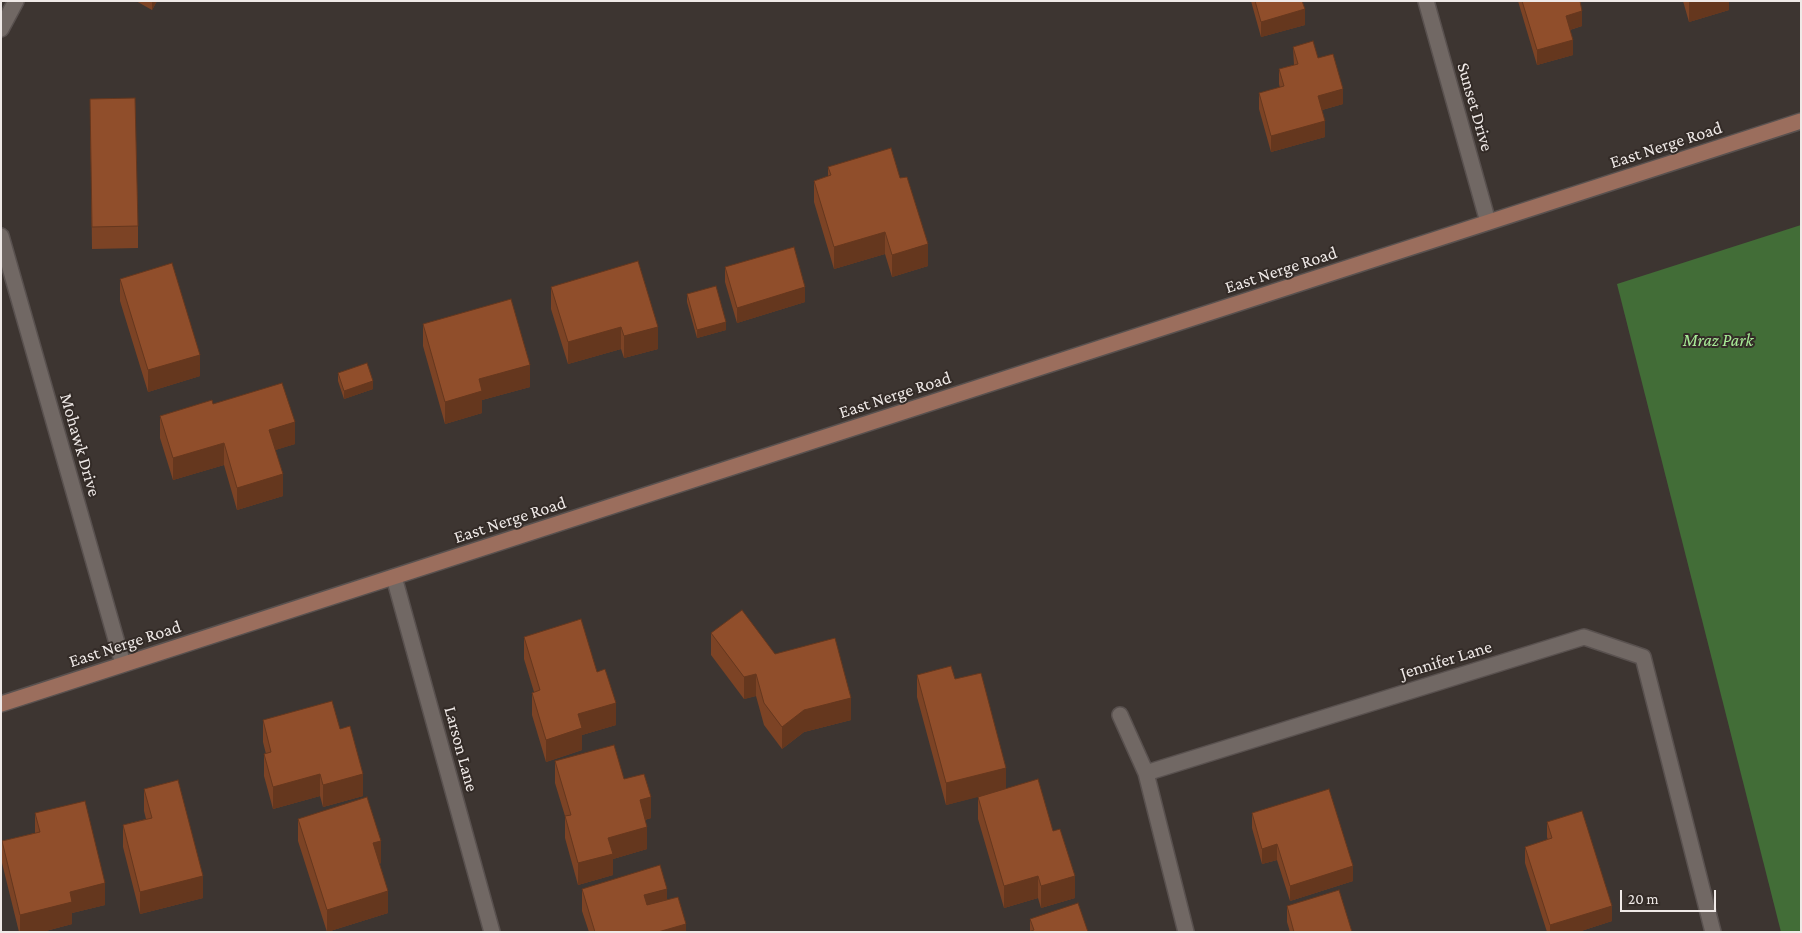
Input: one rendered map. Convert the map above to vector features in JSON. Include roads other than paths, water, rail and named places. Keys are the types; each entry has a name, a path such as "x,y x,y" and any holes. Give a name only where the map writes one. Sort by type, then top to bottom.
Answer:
{"main road":[{"name":"East Nerge Road","path":"1,704 1801,121"}],"street":[{"path":"1,29 16,1"},
{"name":"Sunset Drive","path":"1426,1 1488,222"},
{"name":"Mohawk Drive","path":"1,236 123,664"},
{"name":"Larson Lane","path":"394,577 492,932"},
{"name":"Jennifer Lane","path":"1146,773 1584,637 1643,657 1713,932"},
{"path":"1120,715 1146,773 1186,932"}],"park label":[{"name":"Mraz Park","path":"1718,340"}]}
